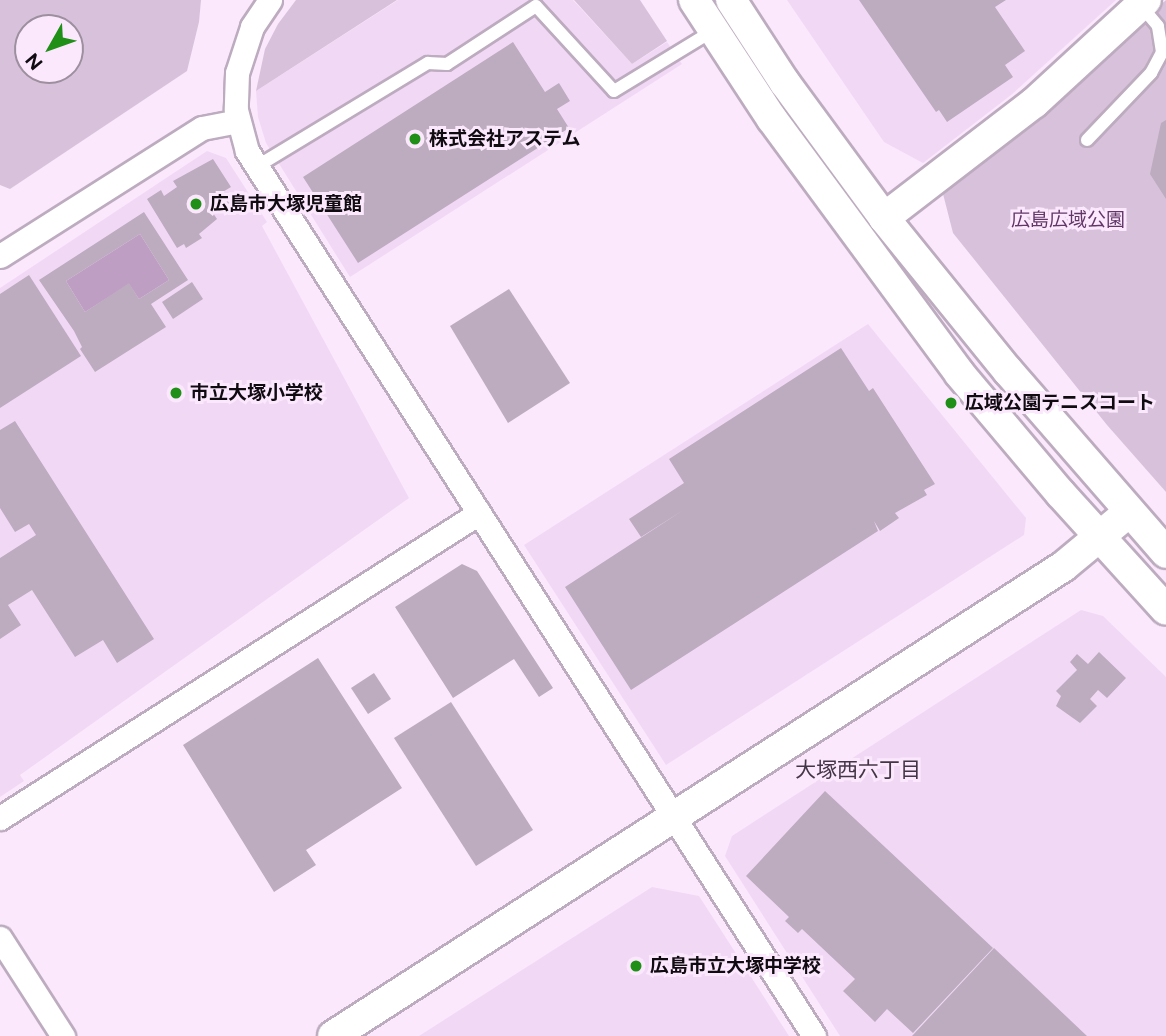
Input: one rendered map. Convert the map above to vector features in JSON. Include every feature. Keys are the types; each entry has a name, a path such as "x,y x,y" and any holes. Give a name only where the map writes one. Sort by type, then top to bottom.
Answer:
{"street":[{"path":"270,0 252,27 240,57 236,89 238,121 256,167 814,1036"},
{"path":"694,0 772,119 959,373 1099,537 1166,610"},
{"path":"731,0 785,83 884,218 1000,362 1166,553"},
{"path":"884,218 1034,103 1143,3"},
{"path":"0,256 202,128 238,121"},
{"path":"332,1036 1064,566 1129,512"},
{"path":"0,818 479,513"},
{"path":"0,938 63,1036"}],"lane":[{"path":"1087,140 1151,73 1162,52 1158,26 1143,3"},
{"path":"256,167 428,63 447,64 536,6 614,91 714,30"}],"shaded area":[{"name":"株式会社アステム","path":"398,0 573,0 632,64 667,42 682,64 350,277 266,143 258,117 256,91"},
{"path":"787,0 1116,0 1011,95 923,163 884,142"},
{"name":"市立大塚小学校","path":"207,151 226,158 267,222 262,226 409,498 20,775 24,781 0,797 0,288"},
{"path":"140,234 169,280 139,299 129,284 85,312 66,281"},
{"path":"868,324 1026,518 1024,535 666,765 524,545"},
{"path":"1081,610 1103,616 1166,677 1166,1036 840,1036 725,856 732,836"},
{"name":"広島市立大塚中学校","path":"652,887 699,896 789,1036 419,1036"}],"green space":[{"path":"0,0 201,0 199,22 187,71 10,189 0,185"},
{"path":"296,0 397,0 256,91 265,49 278,24"},
{"path":"574,0 640,0 667,41 632,64"},
{"name":"広島広域公園","path":"1166,0 1166,492 1107,425 953,233 942,190 1035,120"}],"building":[{"path":"859,0 1006,0 995,7 1025,51 1005,65 1013,77 947,122 939,110 936,112"},
{"path":"513,42 545,92 559,83 570,101 557,109 569,128 358,263 303,177"},
{"path":"1166,120 1166,199 1150,174 1161,123"},
{"path":"213,159 231,187 221,193 229,203 213,213 217,219 199,234 202,238 186,248 184,244 177,248 147,199 161,190 164,196 177,187 173,181"},
{"path":"144,212 188,280 151,304 166,327 95,372 80,349 82,347 74,331 39,280","holes":["140,234 169,280 139,299 129,283 85,312 66,281"]},
{"path":"29,275 81,356 0,408 0,294"},
{"path":"192,282 203,299 173,319 162,302"},
{"path":"509,289 570,383 508,423 450,326"},
{"path":"841,348 869,391 873,388 935,484 924,490 927,495 895,513 899,518 880,531 874,521 878,531 631,690 565,587 685,509 641,537 629,519 684,483 669,459"},
{"path":"948,397 957,408 952,412 943,401"},
{"path":"15,421 154,639 117,663 103,640 75,657 32,590 8,605 21,625 0,639 0,558 36,535 29,524 15,532 0,508 0,430"},
{"path":"462,564 477,571 553,688 539,697 514,659 453,698 395,607"},
{"path":"1099,652 1126,678 1107,698 1098,690 1090,699 1097,706 1080,723 1056,706 1061,696 1056,691 1077,670 1070,662 1077,654 1088,664"},
{"path":"318,658 402,788 306,850 316,865 274,892 183,745"},
{"path":"374,673 391,699 368,714 351,688"},
{"path":"451,702 533,830 476,866 394,738"},
{"path":"825,791 993,948 913,1033 887,1009 875,1022 843,991 855,979 802,929 798,933 785,921 789,917 746,876"},
{"path":"994,948 1087,1036 912,1036"}],"place":[{"name":"株式会社アステム","path":"415,139"},
{"name":"広島市大塚児童館","path":"196,204"},
{"name":"市立大塚小学校","path":"176,393"},
{"name":"広域公園テニスコート","path":"951,403"},
{"name":"広島市立大塚中学校","path":"636,966"}],"district":[{"name":"大塚西六丁目","path":"858,770"}]}
